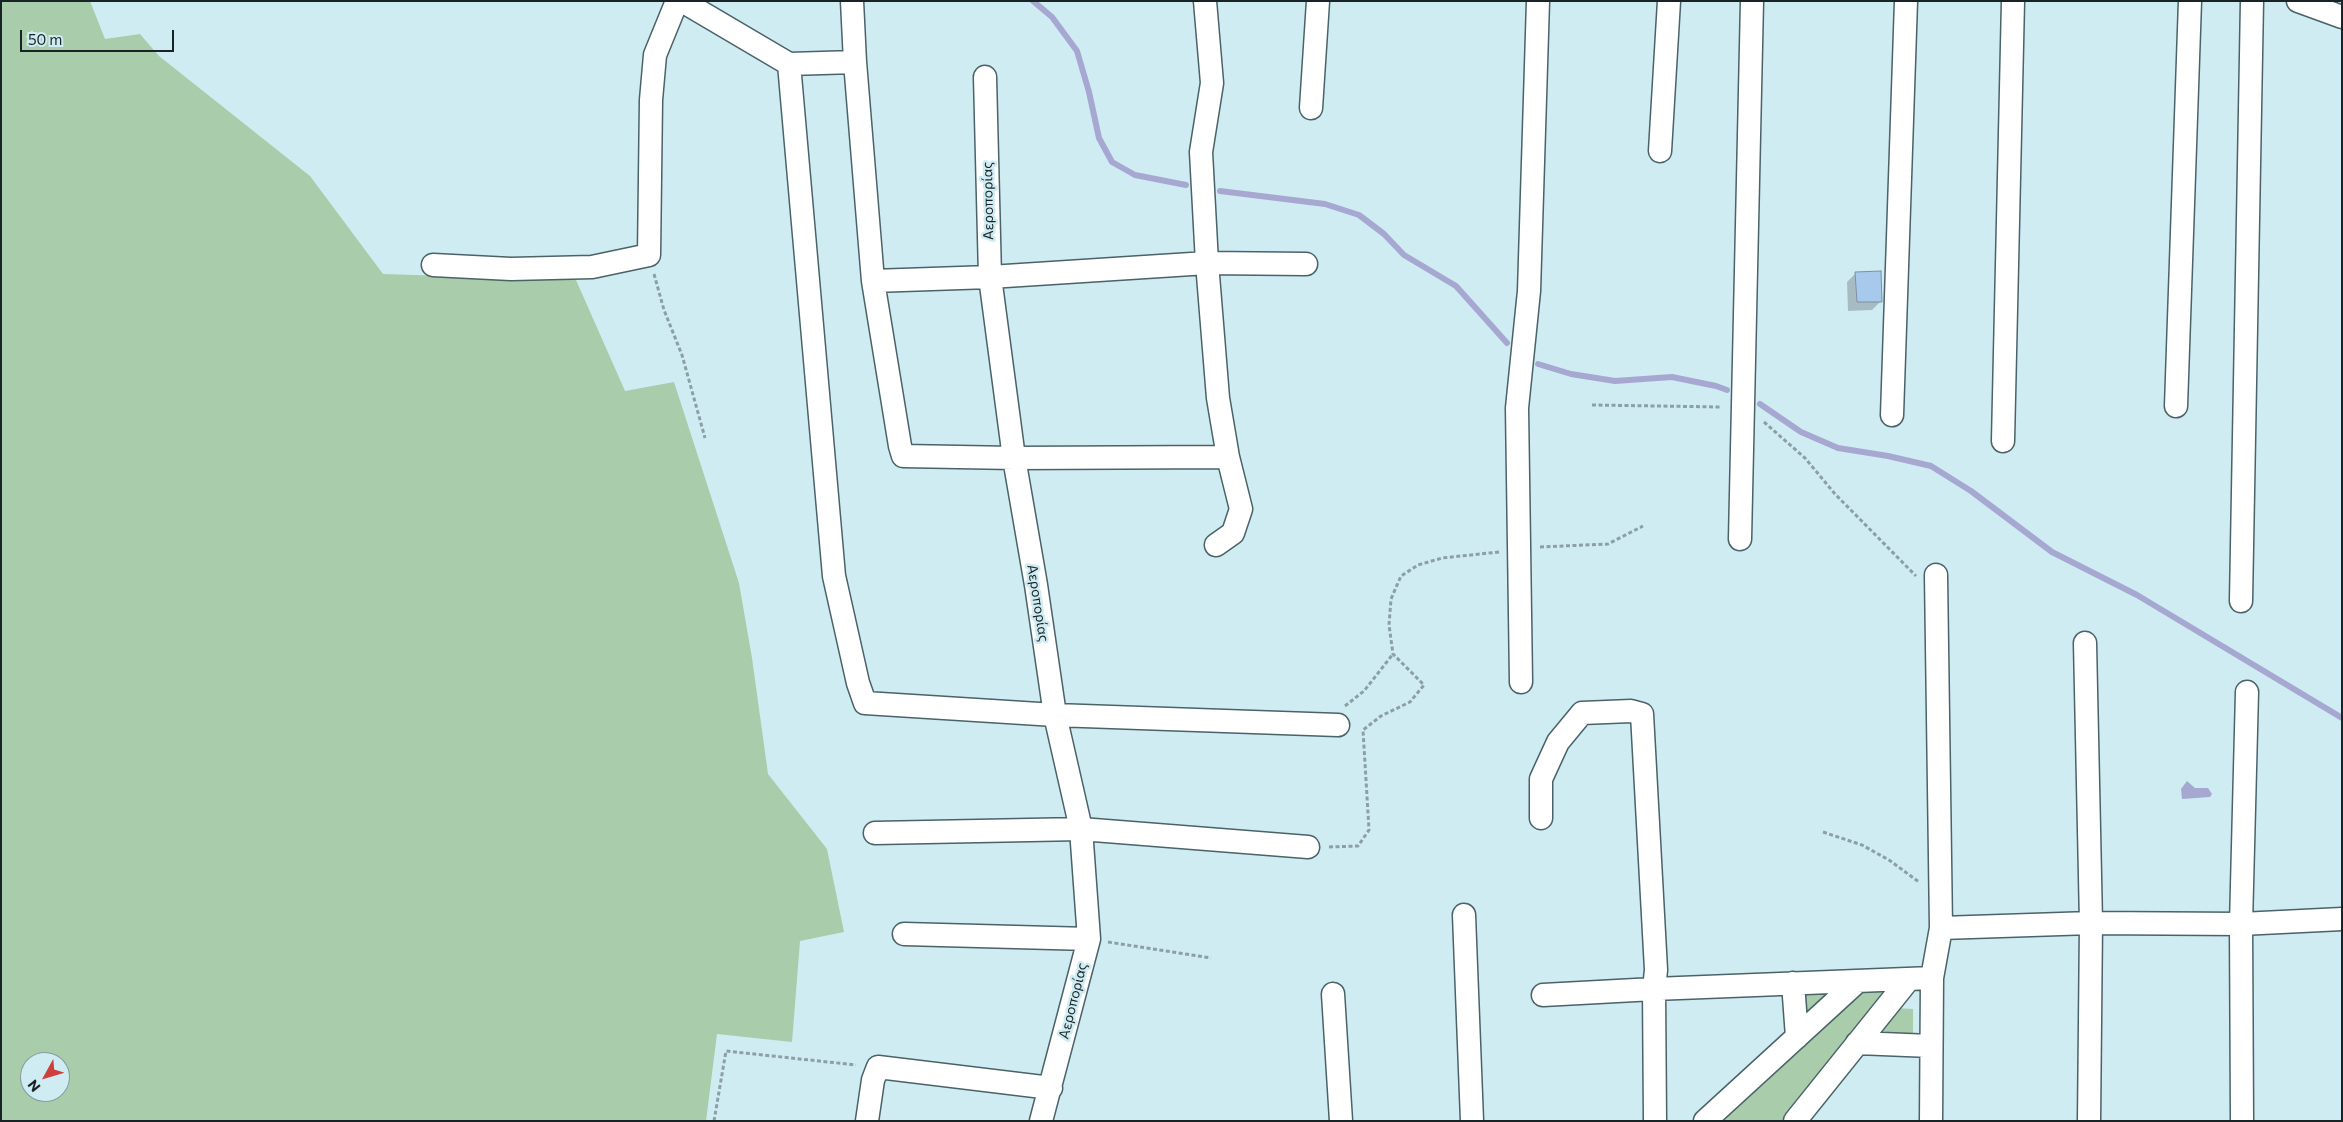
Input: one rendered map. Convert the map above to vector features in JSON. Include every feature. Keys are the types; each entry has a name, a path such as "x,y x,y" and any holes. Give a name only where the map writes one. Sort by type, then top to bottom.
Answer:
{"street":[{"path":"433,265 511,269 592,267 649,255 650,100 655,55 677,1"},
{"path":"682,1 789,64 855,62"},
{"path":"852,1 855,62 873,281 903,456 1014,458 1228,457"},
{"path":"1205,1 1212,83 1201,152 1207,263 1218,398 1228,457 1241,509 1233,533 1216,545"},
{"path":"1311,108 1318,1"},
{"path":"1521,682 1517,408 1529,291 1538,1"},
{"path":"1660,151 1669,1"},
{"path":"1740,539 1752,1"},
{"path":"1892,415 1906,1"},
{"path":"2003,441 2013,1"},
{"path":"2176,406 2190,1"},
{"path":"2241,601 2252,1"},
{"path":"2298,1 2342,17"},
{"path":"789,64 834,576 865,704 1055,715 1339,717"},
{"name":"Αεροπορίας","path":"985,77 990,277 1014,458 1036,585 1055,715 1081,828 1089,939 1041,1121"},
{"path":"873,281 990,277 1207,263 1306,264"},
{"path":"1931,1121 1932,978 1941,928 1936,585"},
{"path":"2085,643 2091,923 2089,1121"},
{"path":"2242,1121 2242,924 2248,692"},
{"path":"1541,818 1541,779 1558,742 1582,713 1630,711 1642,714 1656,970 1654,990 1655,1121"},
{"path":"875,833 1081,828 1308,847"},
{"path":"1464,914 1472,1121"},
{"path":"1941,928 2091,923 2242,924 2342,919"},
{"path":"904,934 1089,939"},
{"path":"1542,995 1932,978"},
{"path":"1794,1121 1909,979"},
{"path":"1705,1121 1858,981"},
{"path":"1793,983 1797,1037"},
{"path":"1334,994 1341,1121"},
{"path":"1857,1043 1931,1046"},
{"path":"867,1121 873,1080 878,1067 1051,1088"}],"path":[{"path":"649,255 664,310 682,355 704,438"},
{"path":"1592,405 1715,406 1754,414 1805,458 1835,494 1936,585"},
{"path":"1308,847 1358,846 1369,830 1370,820 1363,730 1381,716 1410,702 1424,685 1393,654 1389,625 1391,599 1401,576 1418,565 1442,558 1518,550 1608,544 1643,526"},
{"path":"1339,717 1364,691 1393,654"},
{"path":"1823,832 1862,845 1889,860 1914,877 1940,902"},
{"path":"1089,939 1211,958"},
{"path":"714,1121 726,1050 878,1067"}],"green space":[{"path":"1,1 90,1 105,39 140,34 159,56 310,176 383,274 576,280 625,391 674,382 739,583 752,658 768,774 827,849 844,932 800,941 792,1042 717,1034 706,1121 1,1121"},
{"path":"1889,989 1783,1121 1720,1121 1861,990"},
{"path":"1802,990 1835,991 1803,1021"},
{"path":"1895,1008 1913,1009 1913,1038 1871,1035"}],"water":[{"path":"2187,781 2195,788 2208,788 2212,794 2210,797 2182,799 2181,789"}],"building":[{"path":"1881,271 1882,302 1857,302 1855,272"}],"waterway":[{"path":"1033,1 1052,17 1077,51 1089,92 1099,138 1112,162 1135,175 1186,185"},
{"path":"1220,191 1325,204 1359,215 1384,234 1404,255 1456,286 1507,343"},
{"path":"1538,364 1571,374 1615,381 1672,377 1727,390"},
{"path":"1760,404 1801,432 1838,448 1888,456 1931,466 1971,491 2052,552 2137,595 2342,718"}]}
